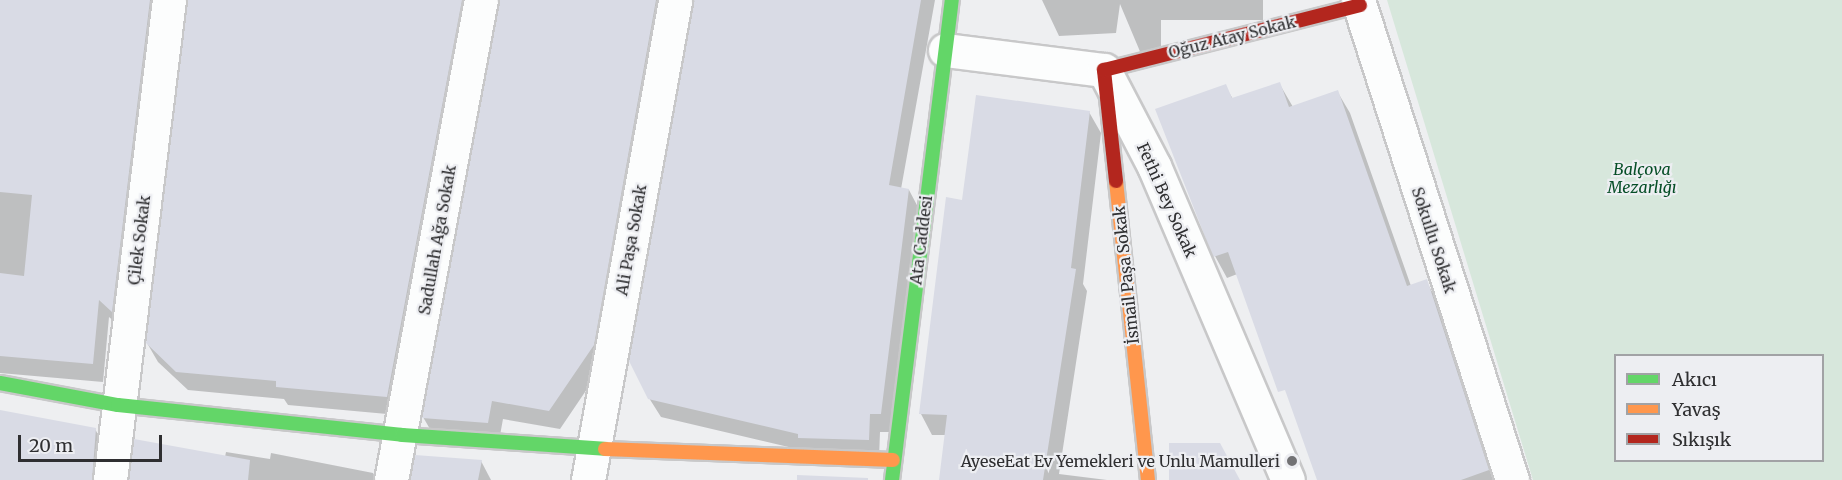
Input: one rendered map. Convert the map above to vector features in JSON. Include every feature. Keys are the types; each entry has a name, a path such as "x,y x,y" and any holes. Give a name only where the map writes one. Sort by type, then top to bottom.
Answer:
{"street":[{"name":"Çilek Sokak","path":"110,480 169,0"},
{"name":"Sadullah Ağa Sokak","path":"391,480 402,435 481,0"},
{"name":"Ali Paşa Sokak","path":"591,465 675,0"},
{"name":"Ata Caddesi","path":"892,480 952,0"},
{"name":"Oğuz Atay Sokak","path":"1104,70 1359,2"},
{"name":"Sokullu Sokak","path":"1359,2 1512,480"},
{"path":"945,50 1104,70"},
{"name":"İsmail Paşa Sokak","path":"1104,70 1148,480"},
{"name":"Fethi Bey Sokak","path":"1104,70 1154,166 1288,480"},
{"path":"0,383 118,405 402,435 591,465 893,460"}],"green space":[{"name":"Balçova Mezarlığı","path":"1387,0 1842,0 1842,480 1533,480"}],"building":[{"path":"0,0 150,0 112,312 99,300 93,364 0,356 0,273 24,276 32,195 0,192"},
{"path":"187,0 462,0 387,397 276,387 276,381 176,372 146,343"},
{"path":"499,0 656,0 594,345 549,411 492,401 488,423 422,418"},
{"path":"693,0 921,0 889,185 909,189 881,414 870,414 869,440 798,438 798,434 648,399 629,361"},
{"path":"1280,82 1289,107 1338,90 1407,286 1427,279 1489,470 1461,480 1317,480 1285,390 1278,392 1228,252 1213,257 1155,109 1226,84 1232,98"},
{"path":"976,95 1090,111 1071,268 1076,269 1043,480 939,480 947,415 919,414 946,197 962,200"},
{"path":"0,410 96,428 92,480 0,480"},
{"path":"134,439 250,460 248,480 129,480"},
{"path":"1169,443 1220,443 1240,480 1169,480"},
{"path":"415,455 482,460 478,480 410,480"},
{"path":"797,475 868,478 868,480 797,480"}],"traffic: fast":[{"path":"892,480 952,0"},
{"path":"0,383 118,405 402,435 605,449"}],"traffic: slow":[{"path":"1116,181 1148,480"},
{"path":"605,449 893,460"}],"traffic: jam":[{"path":"1116,181 1104,70 1360,5"}],"place":[{"name":"AyeseEat Ev Yemekleri ve Unlu Mamulleri","path":"1292,461"}]}
